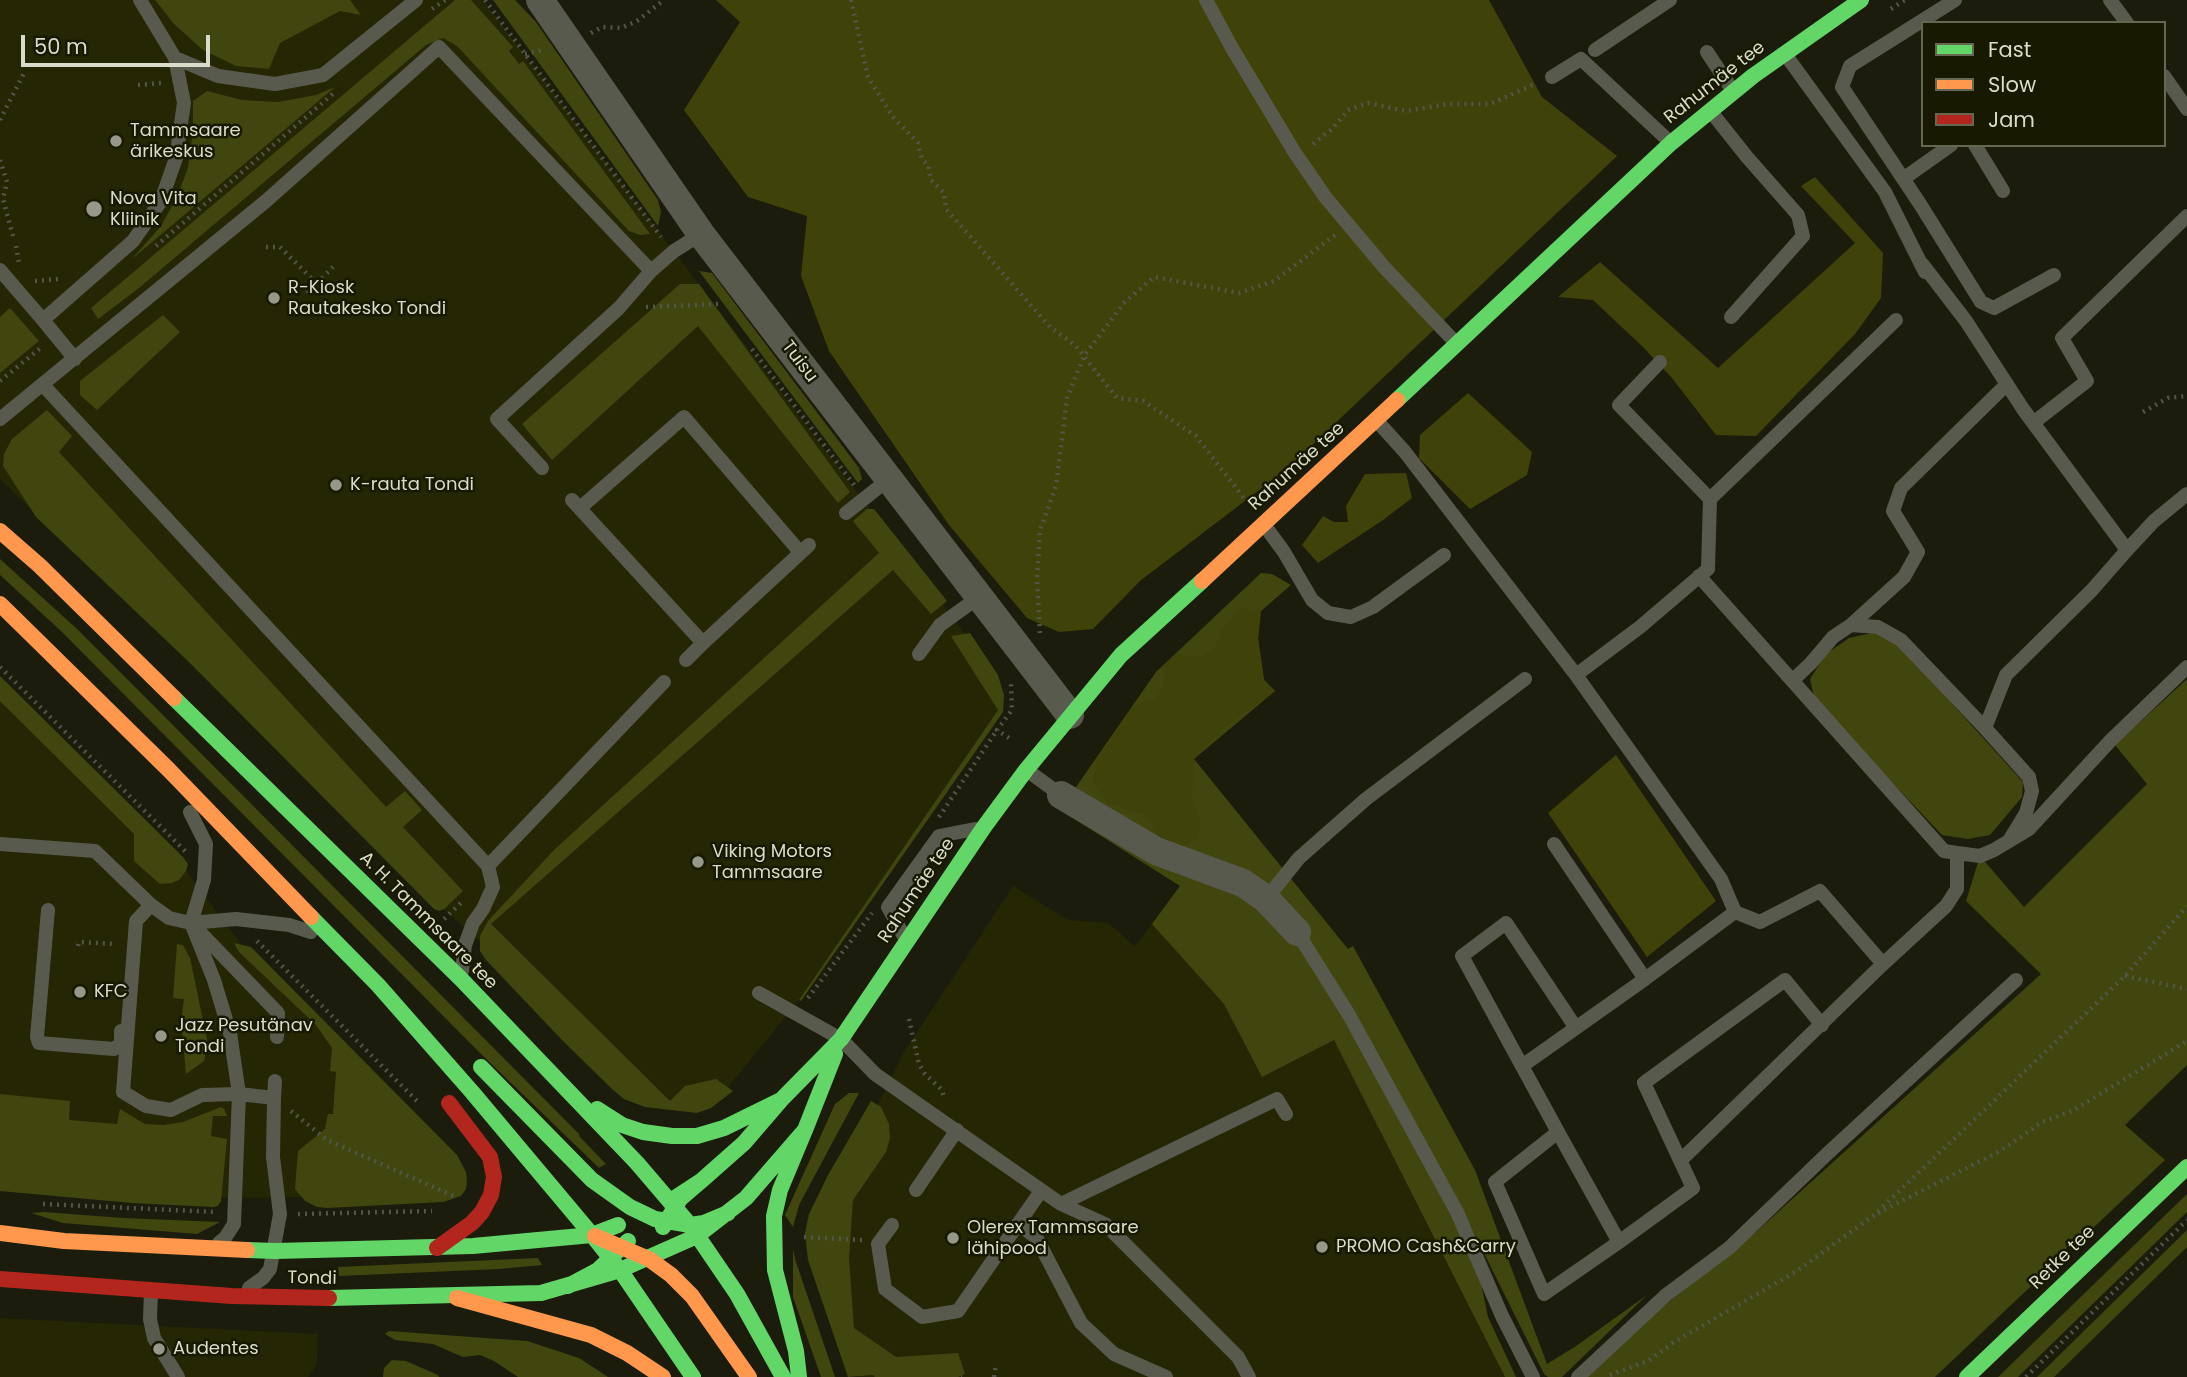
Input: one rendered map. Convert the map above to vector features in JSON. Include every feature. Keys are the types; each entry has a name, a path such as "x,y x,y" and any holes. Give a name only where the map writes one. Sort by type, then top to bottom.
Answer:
{"main road":[{"name":"Rahumäe tee","path":"671,1210 744,1143 780,1100 841,1039 984,827 1026,770 1121,655 1671,143 1843,5 1861,0"},
{"name":"A. H. Tammsaare tee","path":"0,531 50,576 461,979 637,1163 671,1210"},
{"path":"0,604 169,770 378,985 592,1235 657,1322 693,1377"},
{"path":"378,985 431,1022"},
{"path":"378,985 400,1034"},
{"name":"Rahumäe tee","path":"693,1231 728,1213 746,1198 804,1130 841,1039"},
{"path":"470,1056 592,1180 645,1215"},
{"path":"435,1087 491,1157 494,1177 491,1195 482,1212 472,1223 437,1248"},
{"path":"568,1091 622,1125 643,1132 672,1136 697,1136 724,1128 780,1100"},
{"path":"799,1377 796,1351 775,1270 774,1216 780,1190 804,1130"},
{"path":"615,1265 645,1215 648,1199 646,1183 637,1163"},
{"name":"Retke tee","path":"1966,1377 2187,1167"},
{"path":"592,1235 645,1215 671,1210"},
{"path":"671,1210 693,1231 737,1294 782,1377"},
{"path":"657,1322 646,1291 648,1271 671,1210"},
{"path":"648,1271 693,1231"},
{"name":"Tondi","path":"0,1233 64,1241 275,1251 437,1248 592,1235"},
{"path":"592,1235 624,1247 648,1271"},
{"path":"615,1265 671,1275 692,1296 749,1377"},
{"name":"Tondi","path":"0,1279 232,1296 457,1298 541,1293 568,1286 598,1270 615,1265"},
{"path":"457,1298 591,1335 627,1353 663,1377"}],"street":[{"name":"Tuisu","path":"540,0 701,234 1070,715"},
{"path":"1061,795 1156,851 1243,883 1266,899 1297,932"}],"lane":[{"path":"43,320 133,241 161,201 176,158 184,103 175,58 140,0"},
{"path":"175,58 219,76 275,84 323,75 416,0"},
{"path":"1206,0 1296,153 1348,225 1457,344"},
{"path":"1595,50 1670,0"},
{"path":"1922,21 1955,0"},
{"path":"2110,0 2126,21"},
{"path":"1921,21 1850,66 1842,87 1981,302 1994,308 2054,275"},
{"path":"1,419 266,201 439,47 651,271"},
{"path":"1707,52 1733,91"},
{"path":"1784,53 1885,192 1923,265 1966,321 2033,423 2127,550"},
{"path":"1552,77 1581,59 1671,143"},
{"path":"2166,79 2187,109"},
{"path":"1710,110 1746,157 1798,215 1803,236 1731,317"},
{"path":"1903,178 1948,147"},
{"path":"1976,147 2003,191"},
{"path":"2033,423 2087,381 2062,338 2187,216"},
{"path":"542,468 497,418 619,308 651,271 674,251 701,234"},
{"path":"1923,265 1928,284"},
{"path":"0,270 75,359"},
{"path":"1576,674 1640,627 1708,569 1710,499 1896,320"},
{"path":"1660,362 1619,405 1710,499"},
{"path":"1793,680 1833,637 1904,578 1918,552 1893,511 1900,488 2007,384"},
{"path":"43,385 488,866 493,887 473,923 465,945 461,979"},
{"path":"686,660 805,548 684,417 576,504 703,642"},
{"path":"1376,420 1405,452 1576,674 1721,879 1735,912 1760,922 1820,891 1883,964"},
{"path":"846,513 889,479"},
{"path":"1985,727 2006,675 2092,590 2154,521 2187,494"},
{"path":"1258,546 1263,524"},
{"path":"1263,524 1284,552 1312,600 1328,613 1351,617 1373,607 1444,555"},
{"path":"1699,576 1944,851 1980,856 2029,829 2111,740 2187,667"},
{"path":"919,654 940,625 979,597"},
{"path":"1147,631 1178,621"},
{"path":"1850,625 1878,627 1901,640 2029,777 2032,790 2026,813 2009,841"},
{"path":"1266,899 1299,858 1366,799 1525,679"},
{"path":"488,866 664,682"},
{"path":"169,770 206,844 204,880 191,923 214,980 230,1033 239,1094 234,1224 225,1238 209,1249"},
{"path":"1026,770 1061,795"},
{"path":"907,941 888,908 939,836 984,827"},
{"path":"0,844 95,851 151,905 169,918 191,923 236,919 276,923 334,940"},
{"path":"1554,844 1645,979"},
{"path":"1681,1160 1946,906 1957,889 1956,853"},
{"path":"151,905 136,921 123,1092 146,1106 171,1110 202,1095 239,1094 274,1098"},
{"path":"48,910 37,1037 39,1043 114,1049 121,1044 127,920"},
{"path":"1522,1066 1735,912"},
{"path":"191,923 278,1013 277,1037"},
{"path":"1576,1028 1506,923 1462,956 1619,1242"},
{"path":"1297,932 1349,1015 1457,1212 1532,1377"},
{"path":"1558,1132 1495,1182 1544,1294 1693,1188 1644,1083 1785,980 1822,1025"},
{"path":"1578,1377 1666,1295 1729,1248 2017,980"},
{"path":"760,993 841,1039 875,1074 1041,1191 1061,1204 1105,1224 1238,1357 1250,1377"},
{"path":"232,1296 254,1286 263,1278 270,1269 275,1251 280,1214 273,1157 275,1082"},
{"path":"1061,1204 1277,1099 1286,1114"},
{"path":"916,1190 957,1130"},
{"path":"892,1225 878,1244 886,1289 922,1317 958,1311 1041,1191"},
{"path":"1018,1224 1036,1237 1081,1323 1114,1354 1166,1377"},
{"path":"151,1290 150,1319 154,1338 178,1377"}],"path":[{"path":"424,17 444,0"},
{"path":"485,0 655,231"},
{"path":"851,0 868,77 893,117 918,144 922,159 928,164 931,180 944,193 946,209 1050,327 1075,345 1117,398 1143,401 1196,436 1263,524"},
{"path":"0,120 24,72"},
{"path":"1296,153 1317,142 1348,110 1368,103 1406,110 1448,104 1490,104 1552,77"},
{"path":"138,85 162,82"},
{"path":"150,250 341,87"},
{"path":"0,160 7,182 3,199 13,236"},
{"path":"1034,668 1041,631 1037,580 1040,530 1056,486 1067,398 1084,356 1124,303 1154,277 1238,292 1273,281 1348,225"},
{"path":"266,247 280,247 316,283"},
{"path":"307,293 333,267"},
{"path":"712,295 727,315"},
{"path":"646,307 719,304"},
{"path":"0,381 45,345"},
{"path":"752,348 854,486"},
{"path":"2143,412 2168,398 2187,396"},
{"path":"0,667 117,780 189,855"},
{"path":"1005,675 1012,684 1012,709 997,730 1009,738"},
{"path":"1606,1377 1648,1361 1674,1342 1797,1271 1874,1215 2125,976 2187,906"},
{"path":"250,934 421,1105"},
{"path":"78,946 79,942 121,944"},
{"path":"2125,976 2187,989"},
{"path":"909,1019 919,1063 925,1074 941,1089 957,1130"},
{"path":"1874,1215 2000,1151 2042,1122 2072,1111 2187,1041"},
{"path":"274,1098 327,1140 459,1199"},
{"path":"34,1203 226,1212"},
{"path":"297,1214 445,1210"},
{"path":"2026,1377 2187,1220"},
{"path":"796,1237 880,1241"},
{"path":"994,1377 996,1364"}],"shaded area":[{"path":"0,0 483,0 981,655 998,710 800,999 721,1096 669,1107 431,898 0,479"},
{"path":"155,0 350,0 361,15 340,11 280,43 269,69 236,66 203,50 174,24"},
{"path":"455,0 471,0 513,47 509,51 519,64 523,61 650,234 640,235 629,231 457,46 443,38 426,45 139,288 98,319 91,308"},
{"path":"493,0 515,0 536,22 658,200 661,212 658,226"},
{"path":"716,0 1489,0 1542,97 1617,156 1288,468 1140,581 1093,629 1059,632 1027,618 949,525 829,351 801,276 807,216 748,197 684,110 740,22"},
{"path":"335,87 131,260 161,226 177,197 188,168 193,131 193,101 207,91 242,100 278,102 316,95"},
{"path":"1815,177 1883,253 1881,298 1855,334 1756,436 1716,435 1672,378 1593,300 1558,297 1600,262 1718,368 1855,243 1801,186"},
{"path":"699,271 712,273 859,468 862,479 858,483"},
{"path":"680,284 699,284 850,492 838,503 698,326 552,460 522,424"},
{"path":"10,308 39,341 0,373 0,317"},
{"path":"163,315 180,332 97,410 80,395 80,381"},
{"path":"1468,393 1532,452 1527,475 1470,509 1419,458 1420,435"},
{"path":"47,410 72,436 59,452 386,807 405,791 422,810 403,827 463,891 444,909 434,909 189,662 36,517 3,466 4,454 12,439"},
{"path":"1406,473 1412,498 1383,520 1318,563 1302,545 1323,516 1334,522 1348,522 1346,506 1365,474"},
{"path":"867,509 874,509 947,601 931,614 893,570 491,924 670,1101 685,1086 716,1079 733,1091 711,1108 697,1113 645,1107 624,1099 563,1041 486,960 480,951 480,936 488,921 554,850 879,553 853,521"},
{"path":"0,559 76,628 606,1164 599,1168 480,1053 61,631 0,575"},
{"path":"1261,573 1272,574 1291,585 1261,611 1258,638 1264,680 1275,691 1194,759 1348,949 1353,946 1475,1170 1547,1364 1647,1295 1562,1377 1548,1377 1544,1374 1468,1221 1488,1317 1516,1377 1505,1377 1334,1040 1262,1077 1224,1004 1152,924 1180,886 1060,810 1156,672"},
{"path":"1241,608 1261,610 1258,638 1264,680 1275,691 1224,728 1194,758 1192,798 1201,822 1197,840 1177,847 1159,842 1148,817 1107,803 1093,782 1096,761 1133,706 1156,699 1164,683 1163,668 1175,654 1201,657 1214,649 1222,629"},
{"path":"1876,632 1899,645 2023,782 2022,797 1990,835 1968,839 1942,835 1815,701 1810,679 1826,654 1849,638"},
{"path":"970,633 998,675 1004,695 1003,712 801,1001 799,1000 998,710 951,636"},
{"path":"0,676 183,857 188,864 179,880 160,884 134,861 134,834 0,701"},
{"path":"2187,679 2187,1065 2125,1125 2165,1160 2074,1246 2069,1245 2066,1253 1935,1377 1588,1377 1628,1335 1757,1231 2041,974 1966,901 1980,856 2024,907 2147,784 2115,745"},
{"path":"0,686 178,860 243,947 360,1065 316,1197 209,1198 0,1160"},
{"path":"1616,755 1716,901 1647,957 1548,813"},
{"path":"1013,886 1068,920 1108,923 1135,946 1180,886 1337,1036 1505,1377 858,1377 811,1239 904,1052"},
{"path":"234,943 251,947 457,1155 466,1172 467,1181 461,1196 443,1202 327,1208 305,1201 295,1189 298,1151 325,1129 328,1114 333,1114 336,1072 330,1071 332,1048 316,1025 239,952"},
{"path":"177,944 183,945 190,958 208,1044 204,1061 186,1074 181,1021 184,999 173,998"},
{"path":"849,1093 859,1093 799,1205 793,1227 785,1215 835,1104"},
{"path":"0,1094 70,1101 69,1120 117,1124 120,1109 145,1124 164,1125 183,1122 221,1107 227,1116 213,1116 211,1136 227,1139 221,1201 218,1206 213,1207 0,1191"},
{"path":"871,1101 881,1107 889,1124 890,1138 886,1152 853,1200 849,1258 854,1328 896,1357 958,1353 965,1374 958,1377 848,1377 808,1260 805,1233 809,1214 828,1175"},
{"path":"2187,1194 2187,1212 2018,1377 1998,1377"},
{"path":"31,1213 220,1222 197,1234 63,1223"},
{"path":"2187,1230 2187,1247 2054,1377 2037,1377"},
{"path":"793,1249 835,1377 821,1377 793,1297"},
{"path":"538,1258 542,1265 499,1269 339,1276 338,1267"},
{"name":"Audentes","path":"0,1318 318,1334 317,1364 308,1377 0,1377"},
{"path":"389,1331 527,1341 579,1358 608,1377 518,1377 480,1355 463,1357 433,1344 395,1340 385,1334"},
{"path":"392,1360 406,1361 439,1377 383,1377 384,1368"}],"traffic: fast":[{"path":"1397,400 1671,143 1753,76 1861,0"},
{"path":"672,1200 701,1181 744,1143 781,1100 841,1039 984,827 1026,770 1121,655 1202,581"},
{"path":"174,698 461,979 637,1163 690,1225 737,1294 783,1377"},
{"path":"311,917 378,985 592,1235 620,1270 693,1377"},
{"path":"329,1298 541,1293 620,1270 697,1236 746,1198 805,1130 835,1054"},
{"path":"481,1067 592,1180 630,1207 655,1219 690,1225 704,1223 728,1213"},
{"path":"597,1109 622,1125 643,1132 697,1136 724,1128 781,1100"},
{"path":"799,1377 796,1351 775,1270 774,1216 780,1190 805,1130"},
{"path":"1967,1377 2187,1167"},
{"path":"663,1227 680,1199 701,1181"},
{"path":"247,1250 473,1246 592,1235 618,1225"},
{"path":"568,1286 598,1270 628,1241"}],"traffic: slow":[{"path":"1202,581 1397,400"},
{"path":"0,531 40,566 174,698"},
{"path":"0,604 169,770 311,917"},
{"path":"0,1233 64,1241 247,1250"},
{"path":"595,1236 649,1259 671,1275 692,1296 749,1377"},
{"path":"457,1298 591,1335 627,1353 663,1377"}],"traffic: jam":[{"path":"437,1248 472,1223 482,1212 491,1195 494,1177 490,1157 449,1103"},
{"path":"0,1279 232,1296 329,1298"}],"place":[{"name":"Tammsaare ärikeskus","path":"116,141"},
{"name":"Nova Vita Kliinik","path":"94,209"},
{"name":"R-Kiosk Rautakesko Tondi","path":"274,298"},
{"name":"K-rauta Tondi","path":"336,485"},
{"name":"Viking Motors Tammsaare","path":"698,862"},
{"name":"KFC","path":"80,992"},
{"name":"Jazz Pesutänav Tondi","path":"161,1036"},
{"name":"Olerex Tammsaare lähipood","path":"953,1238"},
{"name":"PROMO Cash&Carry","path":"1322,1247"},
{"name":"Audentes","path":"159,1349"}]}
